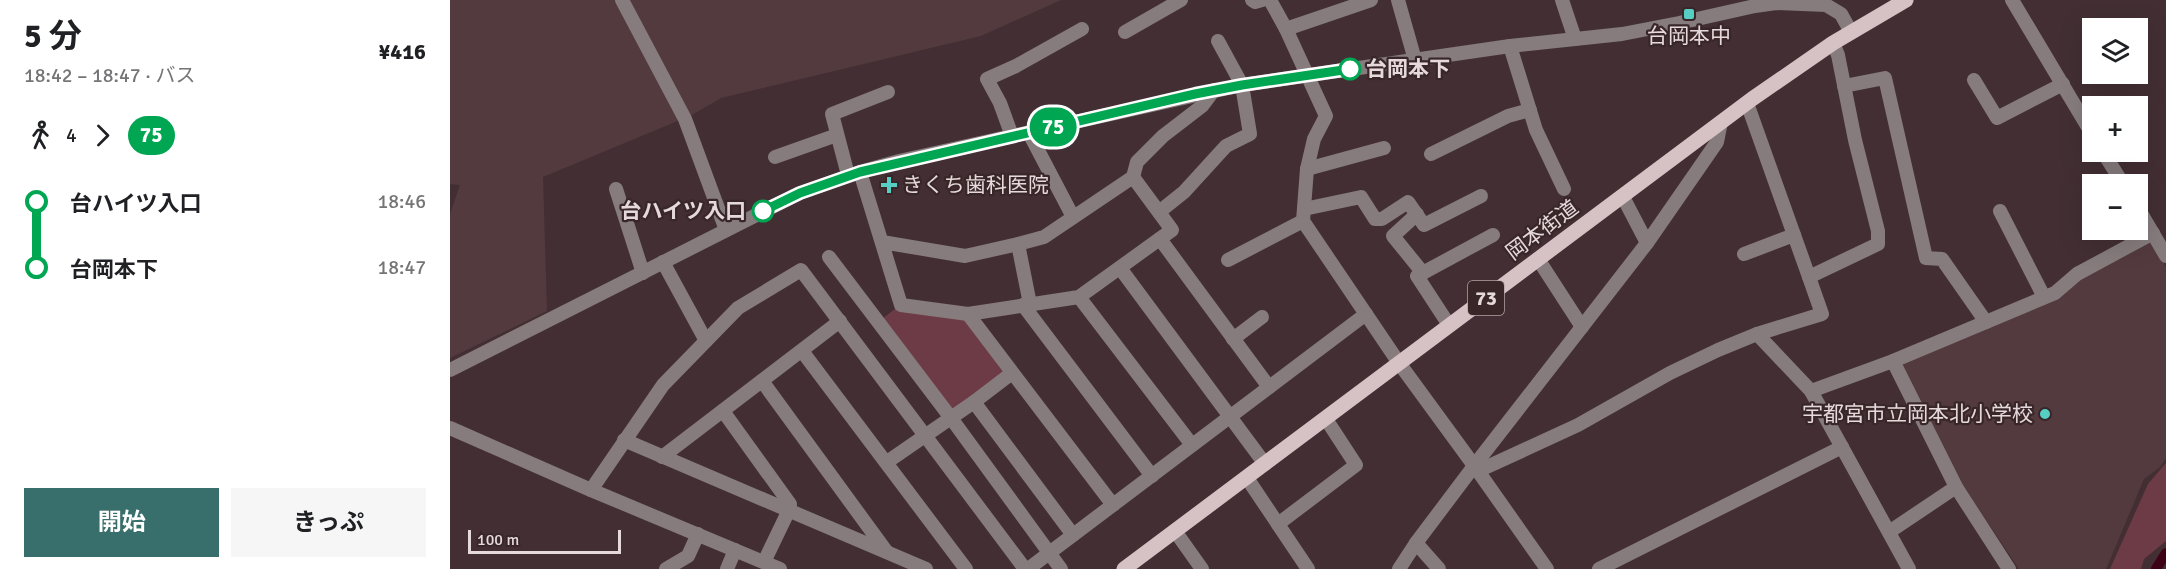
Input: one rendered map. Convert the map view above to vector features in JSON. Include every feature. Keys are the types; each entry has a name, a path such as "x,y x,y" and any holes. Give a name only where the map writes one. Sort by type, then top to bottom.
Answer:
{"main road":[{"name":"岡本街道","path":"1124,569 1747,103 1833,43 1906,0"}],"street":[{"path":"622,0 685,119 726,230"},
{"path":"1125,32 1181,0"},
{"path":"1252,0 1255,2 1262,0"},
{"path":"1270,0 1287,28 1326,116 1314,140 1307,169 1304,215 1399,363 1547,569"},
{"path":"1287,28 1371,0"},
{"path":"1398,0 1415,60"},
{"path":"1562,0 1575,39"},
{"path":"2012,0 2082,117"},
{"path":"450,370 800,193 854,173 1214,90 1307,74 1663,27 1755,6 1796,2 1826,5 1833,8 1843,7 1851,32"},
{"path":"1012,136 1000,103 987,79 1016,66 1082,29"},
{"path":"1159,212 1184,192 1226,146 1250,134 1242,85 1218,41"},
{"path":"1809,277 1878,244 1878,231 1855,140 1838,55 1833,43"},
{"path":"1510,46 1536,130 1564,189"},
{"path":"1844,86 1885,78 1926,258 1942,259 1986,322"},
{"path":"1974,80 1997,118 2063,84"},
{"path":"882,242 966,256 1044,237 1133,177 1137,162 1162,136 1202,106 1214,90"},
{"path":"888,92 832,114 837,135 882,242 901,306 968,314 1079,297 1172,230 1133,177"},
{"path":"1476,468 1578,425 1670,373 1757,334 1822,314 1747,103"},
{"path":"1431,154 1508,116 1530,110"},
{"path":"1398,569 1647,243 1717,142 1721,122"},
{"path":"1029,133 1073,217"},
{"path":"775,157 837,135"},
{"path":"1307,169 1384,148"},
{"path":"616,189 644,273"},
{"path":"1228,260 1304,215 1361,197 1375,219 1382,219 1408,202 1424,225 1481,196"},
{"path":"1623,197 1647,243"},
{"path":"2000,211 2044,297"},
{"path":"1417,214 1393,236 1423,273"},
{"path":"2148,226 2166,256"},
{"path":"1811,390 1893,361 2055,293 2077,273 2152,233"},
{"path":"1449,325 1417,276 1492,235"},
{"path":"1744,254 1794,235"},
{"path":"1160,239 1269,387"},
{"path":"1018,244 1027,305 1152,476"},
{"path":"829,257 951,418 1061,569"},
{"path":"1538,260 1582,327"},
{"path":"663,262 706,341"},
{"path":"1120,268 1265,464"},
{"path":"591,490 663,385 738,308 801,270 1026,569 1366,314"},
{"path":"1079,297 1192,446"},
{"path":"968,314 1113,505"},
{"path":"1233,339 1262,317"},
{"path":"662,457 840,321"},
{"path":"1757,334 1811,390 1909,569"},
{"path":"802,351 966,569"},
{"path":"1893,361 1956,487 2009,569"},
{"path":"886,462 1012,373"},
{"path":"762,381 887,552"},
{"path":"974,402 1073,535"},
{"path":"723,411 790,504 764,562"},
{"path":"1278,524 1356,465 1326,419"},
{"path":"450,428 780,569"},
{"path":"624,440 925,569"},
{"path":"1599,569 1842,447"},
{"path":"1247,478 1308,569"},
{"path":"1889,532 1956,487"},
{"path":"1175,531 1202,569"},
{"path":"666,569 688,556 698,534"},
{"path":"1416,543 1438,569"},
{"path":"727,569 735,549"}],"shaded area":[{"path":"450,0 1061,0 981,36 721,98 692,115 543,177 547,311 450,358 450,214 460,185 450,184"},
{"name":"宇都宮市立岡本北小学校","path":"2151,241 2166,267 2166,458 2160,467 2144,479 2106,569 2019,569 1950,466 1901,369 1904,363"},
{"path":"896,308 964,317 1004,372 944,417 876,324"},
{"path":"2166,463 2166,541 2144,559 2141,569 2110,569 2148,484"}],"waterway":[{"path":"2156,569 2166,553"}],"bus line":[{"name":"75","path":"763,211 826,183 899,161 1195,94 1307,74 1350,69"}],"place":[{"name":"台岡本中","path":"1689,14"},
{"name":"台岡本下","path":"1350,69"},
{"name":"きくち歯科医院","path":"889,185"},
{"name":"台ハイツ入口","path":"763,211"},
{"name":"宇都宮市立岡本北小学校","path":"2045,414"}]}
